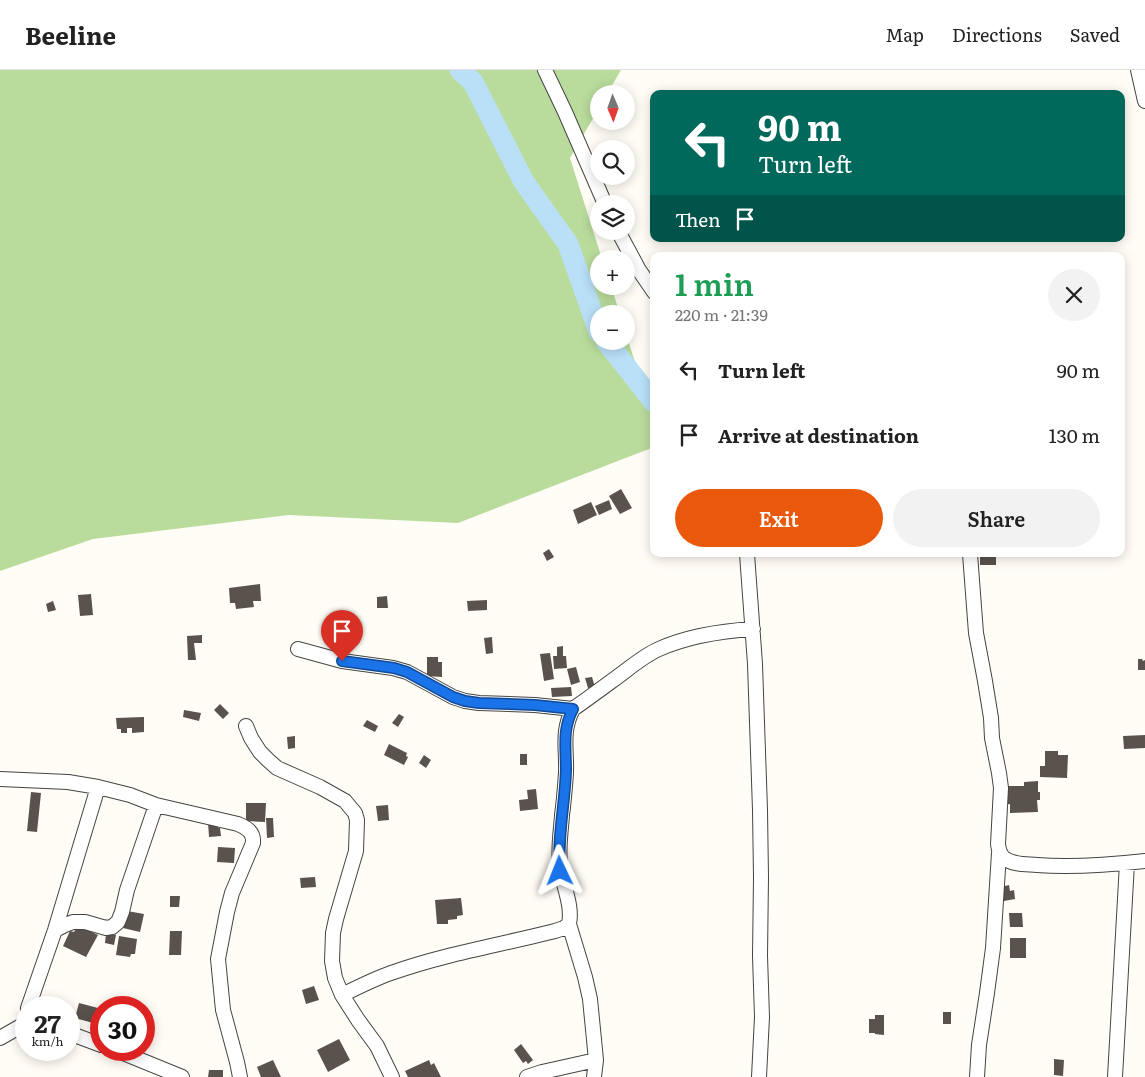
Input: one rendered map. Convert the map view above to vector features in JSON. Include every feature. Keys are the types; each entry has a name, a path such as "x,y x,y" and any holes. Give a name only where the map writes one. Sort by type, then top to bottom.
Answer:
{"street":[{"path":"547,70 601,195"},
{"path":"1138,70 1145,100"},
{"path":"623,240 650,286"},
{"path":"747,557 757,693 761,877 760,956 762,1017 760,1077"},
{"path":"970,557 976,633 1001,788 999,853 992,948 979,1046 977,1077"},
{"path":"594,1077 596,1060 590,999 581,961 569,924 570,908 559,859 568,719 573,709 658,649 708,635 753,629"},
{"path":"298,649 342,661 394,668 407,672 453,697 465,701 573,709"},
{"path":"246,726 260,752 277,768 320,787 345,801 355,814 357,820 356,851 336,919 332,961 335,978 342,995 377,1046 392,1077"},
{"path":"0,779 68,782 98,787 130,795 156,805 238,824 248,829 254,837 252,849 232,893 218,959 223,1010 240,1077"},
{"path":"32,996 55,930 98,787"},
{"path":"55,930 73,922 85,922 106,928 112,927 118,922 156,805"},
{"path":"999,853 1014,862 1055,866 1089,866 1145,861"},
{"path":"1115,1077 1128,863"},
{"path":"342,995 367,982 414,966 555,931 569,924"},
{"path":"0,1038 15,1028"},
{"path":"528,1077 596,1060"},
{"path":"143,1061 182,1077"}],"green space":[{"path":"0,70 621,70 612,85 590,85 590,124 570,158 590,221 590,240 596,240 599,250 590,250 590,295 614,295 617,305 590,305 590,350 631,350 650,409 650,449 458,523 289,515 93,539 0,571"}],"building":[{"path":"621,489 632,508 620,514 609,496"},
{"path":"609,500 612,509 599,515 595,506"},
{"path":"591,502 597,515 578,524 573,510"},
{"path":"549,549 554,557 547,561 543,553"},
{"path":"980,557 996,557 996,565 980,565"},
{"path":"260,584 261,601 253,601 254,607 236,609 235,603 230,603 229,588"},
{"path":"91,594 93,615 80,616 78,595"},
{"path":"387,596 388,608 377,608 377,597"},
{"path":"487,600 487,610 468,611 467,601"},
{"path":"53,601 56,610 48,612 46,604"},
{"path":"202,635 202,643 194,643 196,660 188,660 187,636"},
{"path":"492,637 493,653 486,654 484,638"},
{"path":"563,646 563,656 566,656 567,668 554,669 553,656 557,656 557,647"},
{"path":"550,653 554,679 544,681 540,654"},
{"path":"427,657 438,657 438,662 442,662 442,677 427,676"},
{"path":"1138,659 1145,660 1145,670 1138,670"},
{"path":"576,667 580,682 571,685 567,669"},
{"path":"592,677 595,687 588,688 585,678"},
{"path":"571,687 572,696 552,697 551,688"},
{"path":"220,704 229,713 223,719 214,710"},
{"path":"184,710 201,713 199,721 183,717"},
{"path":"399,714 404,717 398,727 392,723"},
{"path":"144,717 144,732 132,733 132,728 127,728 127,733 121,733 121,729 117,729 116,718"},
{"path":"367,720 378,726 375,732 363,726"},
{"path":"1145,735 1145,748 1124,749 1123,736"},
{"path":"295,736 295,748 288,749 287,737"},
{"path":"389,744 407,753 406,756 408,757 404,765 384,755"},
{"path":"1045,751 1058,751 1058,755 1068,755 1067,778 1040,777 1040,766 1045,766"},
{"path":"520,754 527,754 527,765 520,765"},
{"path":"424,755 431,760 426,768 419,763"},
{"path":"1038,781 1040,800 1037,800 1038,812 1010,813 1010,804 1004,805 1004,794 1008,794 1008,786 1024,786 1024,782"},
{"path":"536,789 538,809 520,811 519,800 528,799 527,790"},
{"path":"31,792 41,793 37,832 27,831"},
{"path":"246,803 266,803 265,822 246,821"},
{"path":"388,805 389,820 378,821 376,806"},
{"path":"266,818 273,818 274,837 267,838"},
{"path":"208,822 218,822 221,836 209,837"},
{"path":"218,847 235,848 234,863 217,862"},
{"path":"315,877 316,887 301,888 300,878"},
{"path":"1009,885 1010,891 1014,890 1015,899 1004,901 1001,887"},
{"path":"170,896 180,896 179,907 170,907"},
{"path":"461,898 463,915 457,916 457,919 448,920 448,924 437,924 435,900"},
{"path":"127,911 144,914 140,932 123,928"},
{"path":"1009,913 1022,913 1023,927 1010,927"},
{"path":"81,927 98,935 86,957 63,946 70,931 74,932 76,928 80,930"},
{"path":"170,931 182,931 181,955 169,955"},
{"path":"106,934 116,935 114,945 105,943"},
{"path":"119,936 137,939 135,954 131,954 130,957 116,955"},
{"path":"1010,938 1026,938 1026,958 1010,958"},
{"path":"314,986 319,1000 306,1004 302,990"},
{"path":"80,1003 90,1006 90,1022 80,1019"},
{"path":"943,1012 951,1012 951,1024 943,1024"},
{"path":"875,1015 884,1015 884,1035 869,1033 869,1019 875,1019"},
{"path":"339,1039 350,1060 328,1072 317,1050"},
{"path":"521,1044 533,1060 528,1064 526,1061 523,1063 514,1050"},
{"path":"1054,1059 1064,1060 1063,1076 1054,1075"},
{"path":"273,1060 281,1077 261,1077 257,1067"},
{"path":"429,1060 431,1065 434,1063 441,1077 408,1077 405,1071"},
{"path":"209,1070 223,1070 223,1077 208,1077"}],"waterway":[{"path":"460,70 473,82 524,182 568,244 590,306"},
{"path":"613,350 650,397"}],"route":[{"path":"342,661 394,668 407,672 453,697 465,701 573,709 568,719 565,744 566,770 560,839 560,871"}]}
